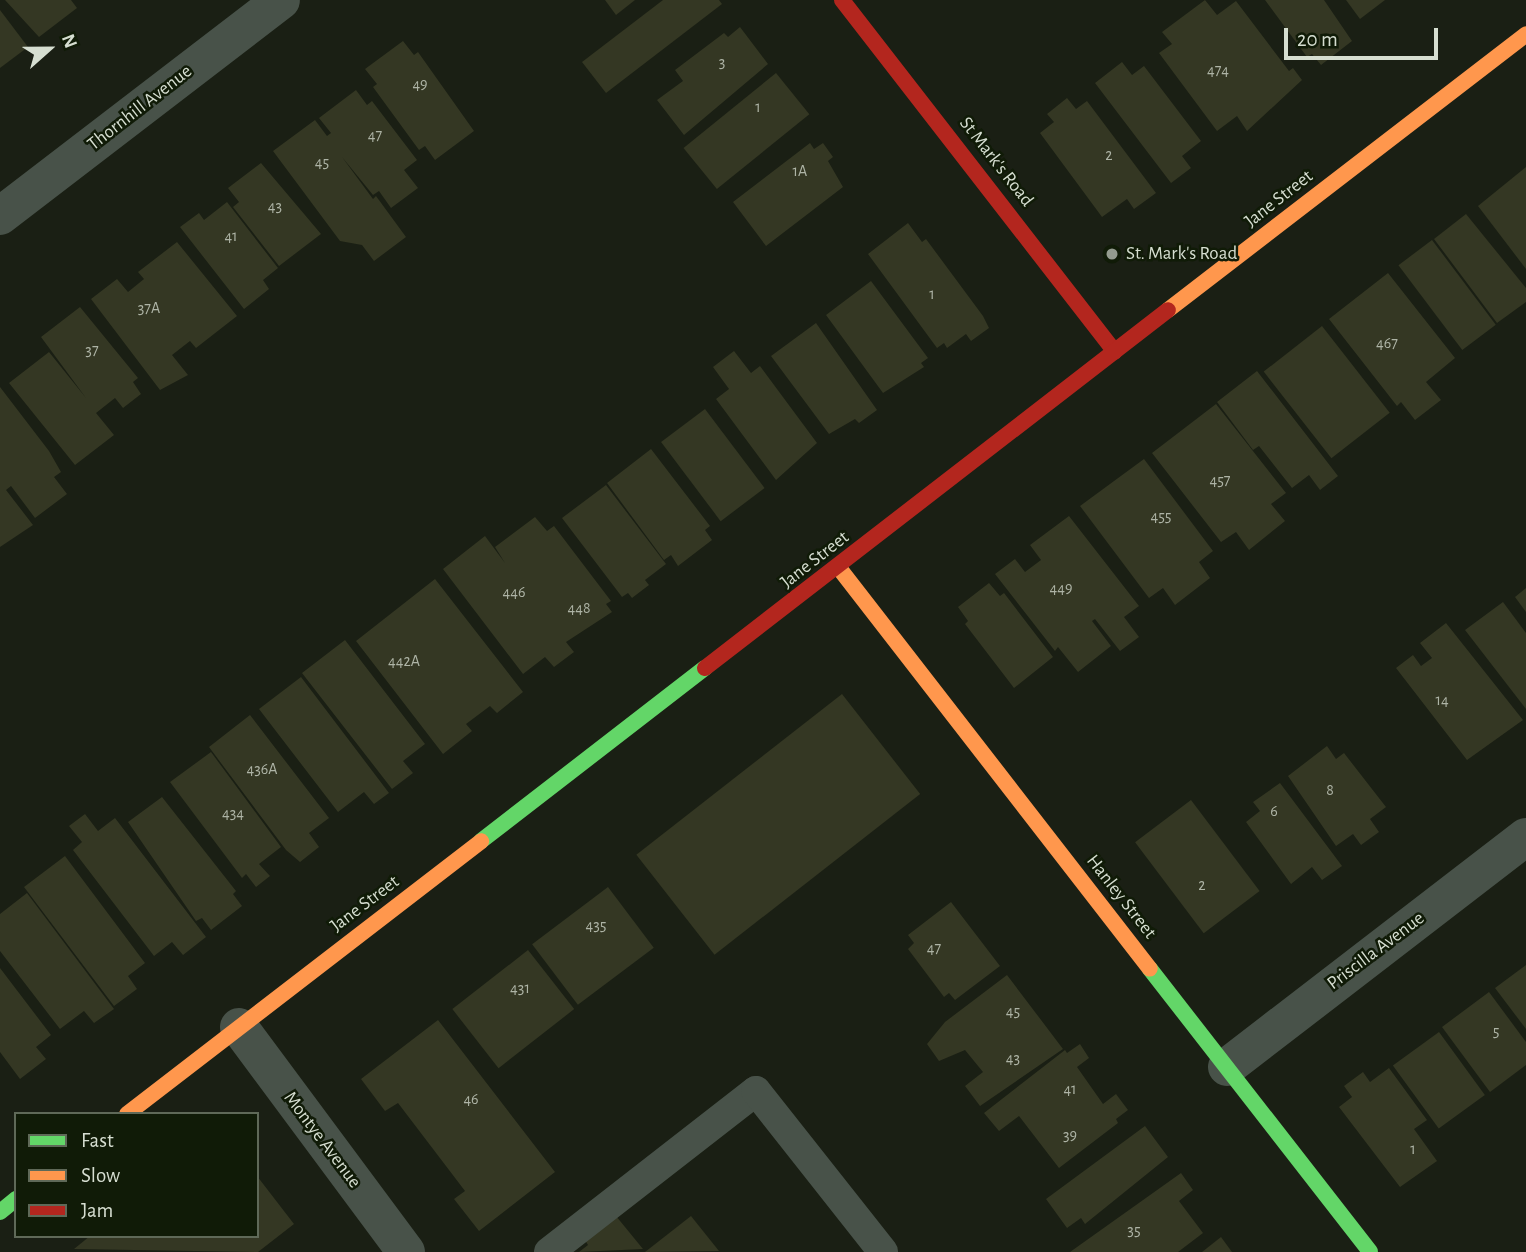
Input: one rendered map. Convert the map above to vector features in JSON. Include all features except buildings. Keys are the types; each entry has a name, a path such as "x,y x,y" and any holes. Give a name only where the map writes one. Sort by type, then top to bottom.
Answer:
{"main road":[{"name":"St Mark's Road","path":"842,0 1115,352"},
{"name":"Jane Street","path":"130,1112 839,568 1526,34"},
{"name":"Hanley Street","path":"839,568 1370,1252"},
{"path":"0,1212 14,1201"}],"street":[{"name":"Thornhill Avenue","path":"0,216 281,0"},
{"name":"Priscilla Avenue","path":"1227,1067 1526,836"},
{"name":"Montye Avenue","path":"239,1027 406,1252"}],"lane":[{"path":"549,1252 756,1091 883,1252"}],"traffic: fast":[{"path":"481,841 705,668"},
{"path":"1150,969 1370,1252"},
{"path":"0,1212 14,1201"}],"traffic: slow":[{"path":"1168,310 1526,34"},
{"path":"839,568 1150,969"},
{"path":"130,1112 481,841"}],"traffic: jam":[{"path":"842,0 1115,352"},
{"path":"705,668 1168,310"}],"place":[{"name":"St. Mark's Road","path":"1112,254"}]}
